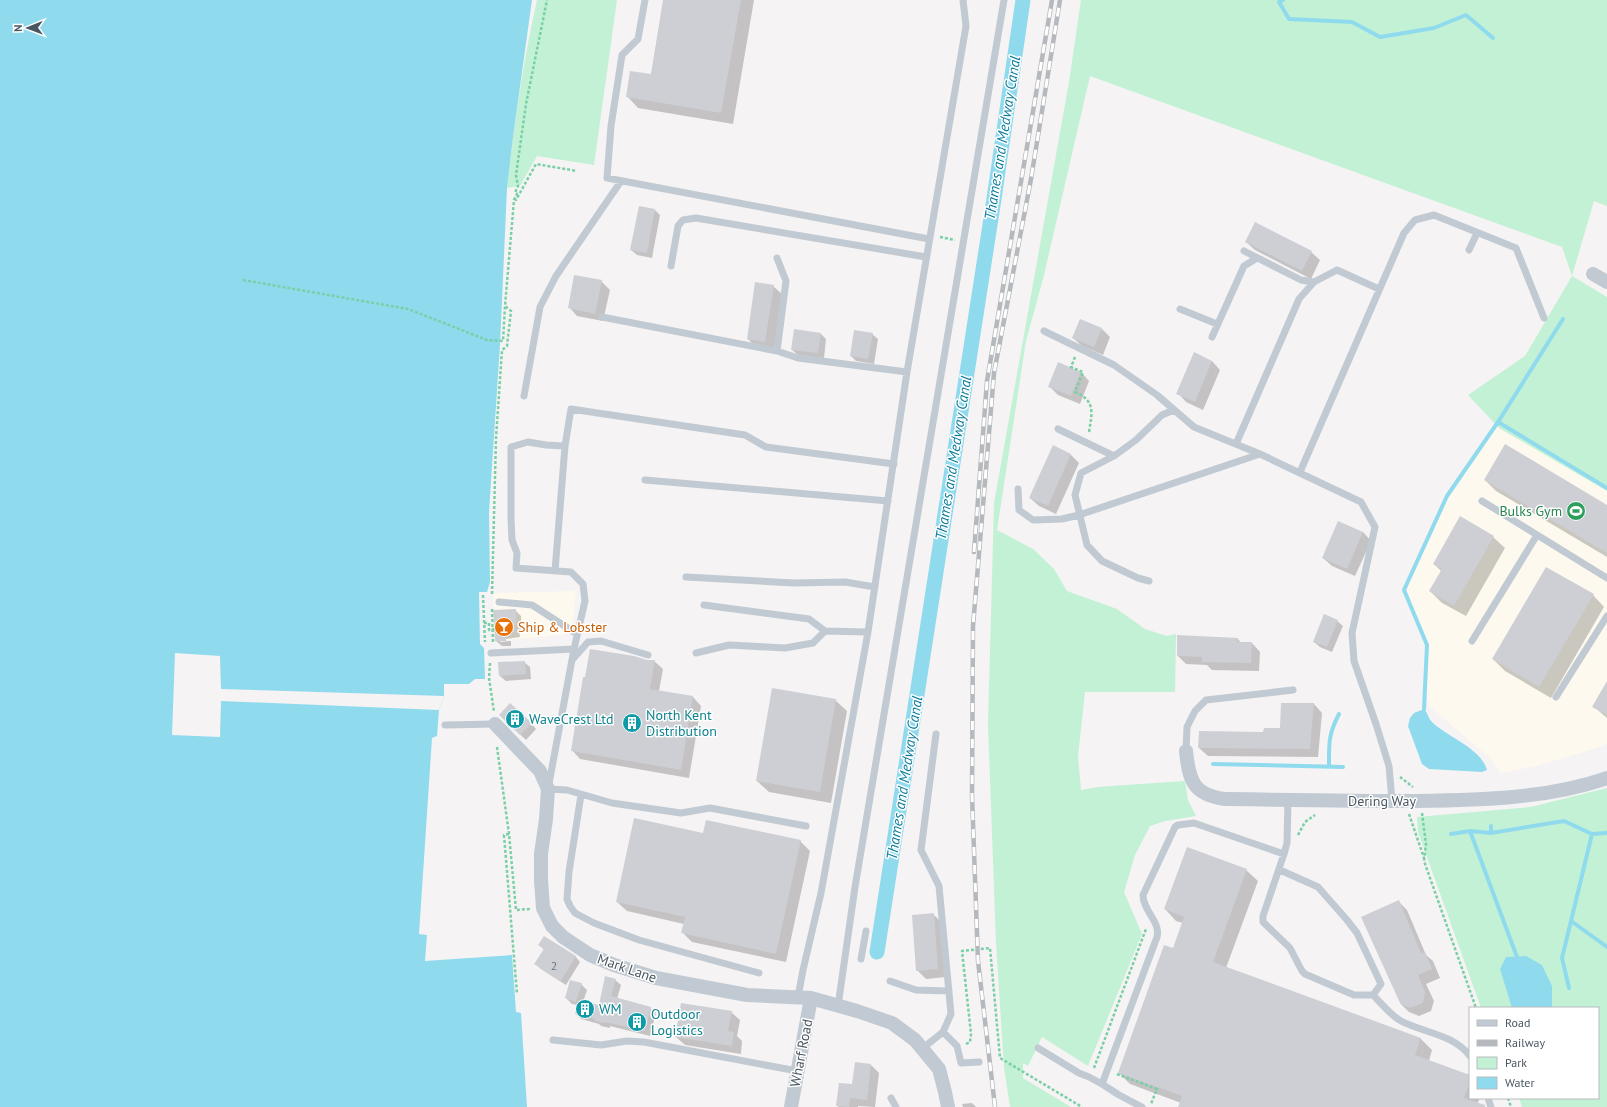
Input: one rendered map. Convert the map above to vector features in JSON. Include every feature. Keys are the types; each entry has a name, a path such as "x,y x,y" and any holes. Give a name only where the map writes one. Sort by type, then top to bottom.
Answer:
{"street":[{"path":"1593,274 1607,282"},
{"path":"495,724 540,771 548,788"},
{"name":"Dering Way","path":"1186,751 1188,770 1191,780 1198,788 1208,794 1225,799 1473,801 1528,796 1593,783 1607,778"},
{"name":"Mark Lane","path":"548,788 546,819 541,854 543,908 552,926 563,937 590,955 614,965 656,978 762,997 805,998 880,1018 897,1025 909,1034 923,1048 939,1069 946,1092 948,1107"},
{"name":"Wharf Road","path":"791,1107 797,1071 805,998"}],"lane":[{"path":"645,0 638,39 622,55 611,126 607,178 929,237"},
{"path":"805,998 803,970 822,886 868,632 907,372 966,26 963,0"},
{"path":"838,1006 854,887 1004,0"},
{"path":"524,396 540,307 556,276 622,181"},
{"path":"1300,472 1404,233 1415,220 1434,215 1516,248 1544,318"},
{"path":"671,266 678,226 683,220 696,218 926,257"},
{"path":"1469,250 1478,233"},
{"path":"1244,251 1301,280 1314,282"},
{"path":"777,258 786,281 777,351"},
{"path":"1212,337 1244,266 1257,258"},
{"path":"1236,444 1299,299 1314,282 1337,270 1379,289"},
{"path":"1180,309 1217,324"},
{"path":"602,318 777,351 798,358 907,372"},
{"path":"1044,331 1114,365 1157,395 1194,427 1260,454 1362,502 1375,527 1352,632 1354,661 1389,766 1392,801"},
{"path":"555,571 565,446 571,409 744,435 766,447 894,464"},
{"path":"1149,581 1138,578 1102,561 1086,545 1075,496 1081,472 1114,456 1136,440 1162,416 1174,410"},
{"path":"1058,429 1114,456"},
{"path":"565,446 528,442 512,447 511,518 512,540 517,553 516,568 571,572 583,584 585,602 574,649 548,788 567,790 612,803 681,813 710,808 806,826"},
{"path":"1018,489 1018,510 1033,520 1062,519 1079,515 1260,454"},
{"path":"645,480 888,501"},
{"path":"1482,501 1607,578"},
{"path":"1472,641 1537,535"},
{"path":"686,577 794,583 845,582 875,587"},
{"path":"496,602 532,605 577,634"},
{"path":"704,605 809,618 825,631 868,632"},
{"path":"1556,697 1607,616"},
{"path":"696,653 729,645 785,648 813,643 825,631"},
{"path":"572,660 588,642 601,641 648,655"},
{"path":"491,653 574,649"},
{"path":"1186,751 1187,727 1195,711 1206,700 1293,690"},
{"path":"445,725 495,724"},
{"path":"923,1048 943,1032 951,1014 939,886 921,850 936,734"},
{"path":"581,795 569,872 567,899 575,913 594,923 639,940 759,973"},
{"path":"1288,800 1287,843 1280,870 1263,916 1262,922 1264,925 1290,948 1305,974 1354,995 1373,995 1393,1015 1402,1021 1454,1042 1469,1055"},
{"path":"1102,1084 1158,933 1158,928 1143,902 1143,894 1175,827 1178,825 1194,823 1284,854"},
{"path":"1280,870 1318,887 1355,930 1381,984 1373,995"},
{"path":"861,959 866,931"},
{"path":"890,981 916,990 949,991"},
{"path":"943,1032 957,1046 961,1063 979,1062"},
{"path":"553,1040 601,1045 627,1041 644,1042 797,1071"},
{"path":"1038,1048 1081,1074 1090,1077 1142,1107"},
{"path":"891,1098 896,1107"}],"path":[{"path":"243,280 408,309 486,340 503,342 514,199 517,194 515,193 518,186 516,175 526,104 547,0"},
{"path":"514,199 516,200 536,164 577,171"},
{"path":"929,237 964,241"},
{"path":"492,596 498,403 502,350 507,346 511,311 505,306"},
{"path":"1076,354 1071,366 1083,372 1075,392 1086,397 1091,409 1088,435 1085,442"},
{"path":"483,595 485,642"},
{"path":"496,602 489,678 509,834 516,910 543,908"},
{"path":"484,623 489,623 489,630 494,629"},
{"path":"1398,774 1415,787"},
{"path":"1428,811 1409,811 1424,861 1476,1007"},
{"path":"1422,811 1426,844 1424,861"},
{"path":"1287,843 1297,843 1302,827 1309,818 1317,814"},
{"path":"509,834 504,835 517,994"},
{"path":"957,1046 970,1042 971,1034 962,951 990,948 1000,1058 1082,1107"},
{"path":"1095,1067 1157,1089 1150,1107"}],"shaded area":[{"path":"1498,422 1607,488 1607,744 1536,766 1501,773 1490,758 1429,706 1425,683 1427,645 1404,590 1447,496"},
{"path":"576,591 573,621 563,635 495,641 493,593"}],"green space":[{"path":"537,0 617,0 594,165 537,156 520,186 507,188 519,94"},
{"path":"1081,0 1607,0 1607,206 1594,201 1572,276 1562,247 1090,76 1044,275 1026,341 997,530 1033,549 1054,569 1067,591 1117,609 1145,629 1167,636 1176,634 1175,692 1085,692 1078,756 1081,790 1097,787 1185,781 1188,800 1196,816 1165,821 1150,826 1135,855 1124,892 1142,934 1088,1066 1042,1037 1028,1066 1023,1063 1023,1078 1071,1107 1010,1107 1004,1067 996,943 988,725 994,503 1069,82"},
{"path":"1572,276 1607,297 1607,491 1499,428 1468,395 1525,356"},
{"path":"1607,788 1607,1107 1522,1107 1519,1099 1599,1099 1599,1007 1481,1007 1418,832 1417,817 1531,807"}],"water":[{"path":"0,0 532,0 507,188 500,345 489,512 490,582 487,592 479,592 480,644 484,648 485,679 475,679 469,684 444,684 444,696 439,710 437,736 432,738 419,934 427,935 425,961 512,955 516,1012 521,1013 527,1107 0,1107"},
{"path":"1424,709 1432,722 1478,755 1484,762 1487,770 1482,772 1429,769 1422,764 1408,726 1410,718 1414,713"},
{"path":"1526,956 1542,965 1552,986 1552,1007 1512,1007 1500,969 1506,957"}],"pier":[{"path":"175,653 220,656 221,689 444,696 439,710 221,701 220,737 172,735"}],"building":[{"path":"663,0 741,0 721,113 626,97 630,71 651,74"},
{"path":"639,206 655,209 647,253 630,250"},
{"path":"1255,222 1312,251 1302,271 1245,242"},
{"path":"574,275 602,280 595,314 568,308"},
{"path":"755,282 774,285 765,342 747,339"},
{"path":"1080,319 1102,328 1094,347 1072,338"},
{"path":"794,329 821,333 818,353 791,350"},
{"path":"854,330 873,333 868,359 850,356"},
{"path":"1194,352 1212,361 1195,402 1176,394"},
{"path":"1058,362 1081,372 1071,396 1048,387"},
{"path":"1505,444 1607,505 1607,553 1484,480"},
{"path":"1053,445 1071,454 1048,506 1029,498"},
{"path":"1460,516 1494,536 1454,606 1429,591 1442,569 1433,564"},
{"path":"1338,521 1363,532 1347,569 1322,558"},
{"path":"1546,567 1594,594 1539,687 1492,659"},
{"name":"Ship & Lobster","path":"516,609 516,625 514,625 515,632 506,633 506,641 495,641 493,610"},
{"path":"1324,614 1338,620 1327,647 1313,642"},
{"path":"1177,635 1238,638 1238,642 1252,642 1251,663 1202,662 1202,657 1177,656"},
{"name":"North Kent Distribution","path":"590,649 634,656 647,660 655,660 650,689 693,696 681,770 571,751 583,677 585,677"},
{"path":"525,661 526,674 499,676 498,662"},
{"path":"1607,681 1607,715 1592,707"},
{"path":"772,688 836,699 820,792 756,781"},
{"name":"WaveCrest Ltd","path":"510,703 532,723 520,735 499,715"},
{"path":"1281,703 1314,703 1310,749 1198,748 1199,731 1263,732 1264,728 1280,728"},
{"path":"634,818 703,833 706,820 801,840 776,954 681,933 685,917 616,902"},
{"path":"1187,847 1247,869 1213,962 1421,1038 1415,1055 1469,1075 1469,1085 1464,1098 1485,1105 1485,1107 1178,1107 1182,1096 1118,1073 1164,945 1173,948 1184,917 1164,909"},
{"path":"1399,900 1421,953 1425,952 1432,969 1418,975 1425,992 1423,1003 1410,1008 1400,1003 1361,917"},
{"path":"934,913 938,969 916,971 912,915"},
{"path":"544,936 576,956 561,981 534,964 544,949 538,945"},
{"path":"605,976 616,979 611,996 651,1007 645,1031 595,1021 595,1019 575,1014 578,1000 599,1005"},
{"path":"570,980 582,983 576,1002 565,998"},
{"path":"681,1003 732,1011 728,1031 734,1032 732,1046 675,1037"},
{"path":"855,1062 871,1064 867,1100 850,1098 849,1107 836,1106 839,1083 852,1084"}],"waterway":[{"name":"Thames and Medway Canal","path":"877,952 994,199 1023,0"},
{"path":"1283,0 1279,2 1289,19 1352,22 1380,37 1434,28 1466,15 1493,38"},
{"path":"1424,709 1427,645 1404,590 1447,496 1498,422 1563,319"},
{"path":"1498,422 1607,488"},
{"path":"1329,766 1330,740 1339,714"},
{"path":"1213,764 1343,767"},
{"path":"1451,834 1470,831 1491,833 1564,821 1592,834 1607,833"},
{"path":"1491,826 1491,833"},
{"path":"1470,831 1517,957"},
{"path":"1592,834 1571,921 1607,947"},
{"path":"1569,988 1562,958 1571,921"}],"railway":[{"path":"974,552 987,381 1052,0"},
{"path":"995,1107 978,961 972,795 973,626 994,373 1031,179 1060,0"}],"place":[{"name":"Bulks Gym","path":"1576,511"},
{"name":"Ship & Lobster","path":"504,627"},
{"name":"WaveCrest Ltd","path":"515,719"},
{"name":"North Kent Distribution","path":"632,723"},
{"name":"WM","path":"585,1009"},
{"name":"Outdoor Logistics","path":"637,1022"}]}
